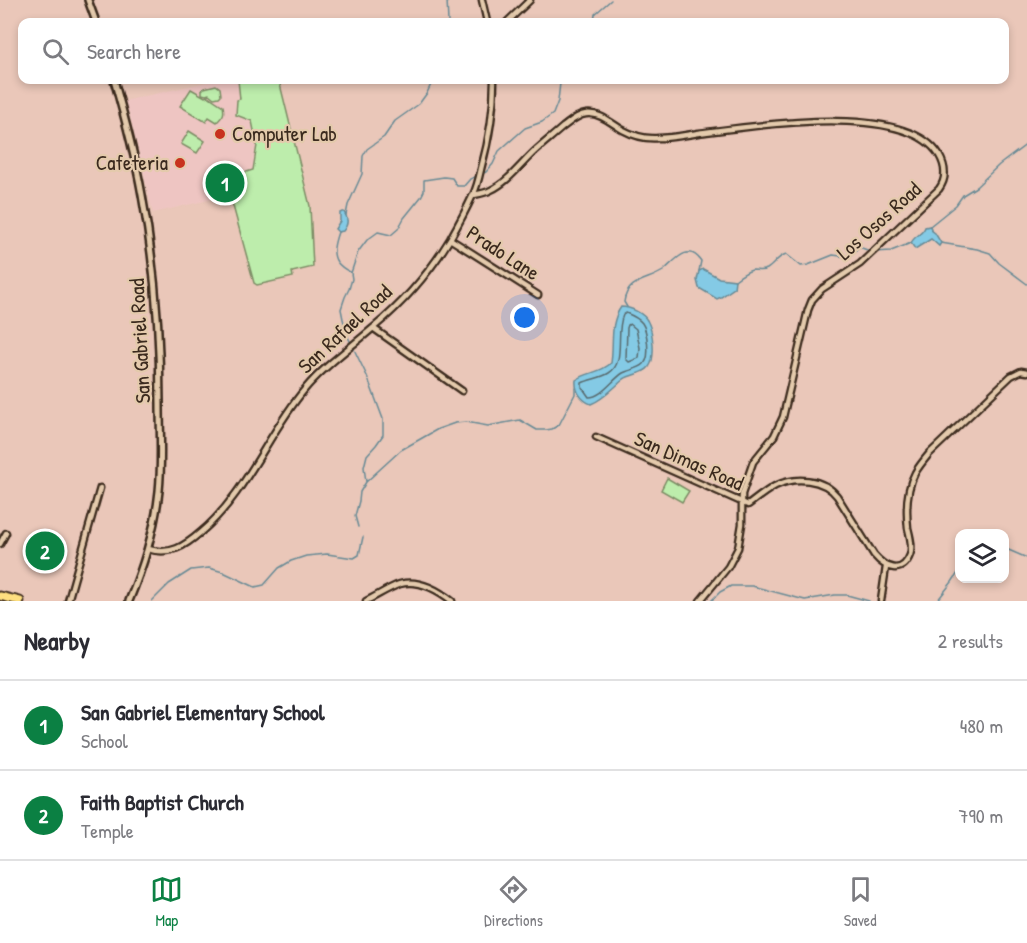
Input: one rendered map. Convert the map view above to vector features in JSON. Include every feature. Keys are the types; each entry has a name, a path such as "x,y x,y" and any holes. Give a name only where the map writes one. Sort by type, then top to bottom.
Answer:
{"main road":[{"path":"0,596 20,601"}],"street":[{"path":"88,0 95,18"},
{"path":"482,0 486,18"},
{"path":"511,18 530,0"},
{"name":"San Gabriel Road","path":"115,84 144,202 158,323 160,374 160,478 155,520 148,549 129,601"},
{"name":"San Rafael Road","path":"148,549 161,552 176,550 193,539 219,515 304,390 397,306 438,258 474,195 489,132 494,84"},
{"name":"Los Osos Road","path":"474,195 500,185 555,134 573,120 586,114 596,115 625,132 650,138 803,122 840,121 882,125 900,129 921,138 933,147 940,158 945,169 944,179 939,189 860,264 822,289 812,300 783,417 774,436 753,462 742,494 740,540 735,554 723,574 700,601"},
{"name":"Prado Lane","path":"450,239 537,296"},
{"path":"373,328 462,391"},
{"path":"881,601 886,567 896,568 910,557 908,503 913,478 921,464 1011,376 1022,371 1027,372"},
{"name":"San Dimas Road","path":"596,437 748,505 774,487 790,481 803,480 822,484 837,496 874,555 886,567"},
{"path":"68,601 100,488"},
{"path":"0,544 6,534"},
{"path":"366,601 406,583 430,587 452,601"}],"shaded area":[{"path":"198,84 280,84 310,206 313,267 292,272 293,277 257,285 254,283 230,195 153,213 130,116 124,101"}],"green space":[{"path":"238,84 280,84 310,206 313,267 292,272 293,277 257,285 254,283 230,195 234,178 253,170 257,145 252,121 236,115 237,100 240,99"},
{"path":"216,85 220,88 219,97 214,98 209,94 202,94 204,88"},
{"path":"191,89 223,106 223,115 217,122 209,117 206,122 180,106"},
{"path":"189,131 205,141 197,153 181,144"},
{"path":"667,478 689,491 682,502 661,490"}],"water":[{"path":"342,212 347,217 347,224 343,231 338,232 335,229"},
{"path":"930,226 941,243 939,246 931,239 915,249 912,241 925,227"},
{"path":"703,269 719,278 735,280 734,288 717,299 699,288 697,280 699,271"},
{"path":"621,307 636,311 648,322 653,345 651,363 647,369 624,379 591,404 579,395 576,380 603,369 611,363 613,327"}],"waterway":[{"path":"447,0 448,18"},
{"path":"594,18 595,14 611,0"},
{"path":"346,215 362,174 363,156 367,149 384,137 395,121 419,104 431,84"},
{"path":"366,482 364,467 367,455 383,435 383,419 367,376 348,337 341,309 352,279 351,273 358,252 367,240 378,232 391,235 398,229 421,197 424,191 424,180 452,178 457,186 464,186 470,179 486,172 499,151 525,128 542,122 553,114 558,101 560,84"},
{"path":"930,226 956,205 963,195 976,187 999,165 1027,144"},
{"path":"338,232 334,255 337,262 350,272"},
{"path":"875,252 891,251 911,243"},
{"path":"941,243 990,253 999,263 1027,284"},
{"path":"735,280 752,270 767,269 786,254 801,266 833,255 848,257 859,247 870,251"},
{"path":"627,307 624,302 629,289 663,271 681,255 686,253 696,255 701,261 699,271"},
{"path":"358,527 355,516 360,492 366,482 401,450 438,429 455,423 466,422 488,426 520,420 537,430 552,429 559,425 575,394 575,388"},
{"path":"152,601 169,584 191,570 209,568 255,587 264,585 279,568 306,556 327,554 354,558 359,555 363,537"},
{"path":"1009,550 1027,558"},
{"path":"937,601 955,578"},
{"path":"711,601 731,586 752,586 805,600 847,595 869,601"}],"place":[{"name":"Computer Lab","path":"220,134"},
{"name":"Cafeteria","path":"180,163"},
{"name":"San Gabriel Elementary School","path":"225,183"},
{"name":"Faith Baptist Church","path":"45,551"}]}
